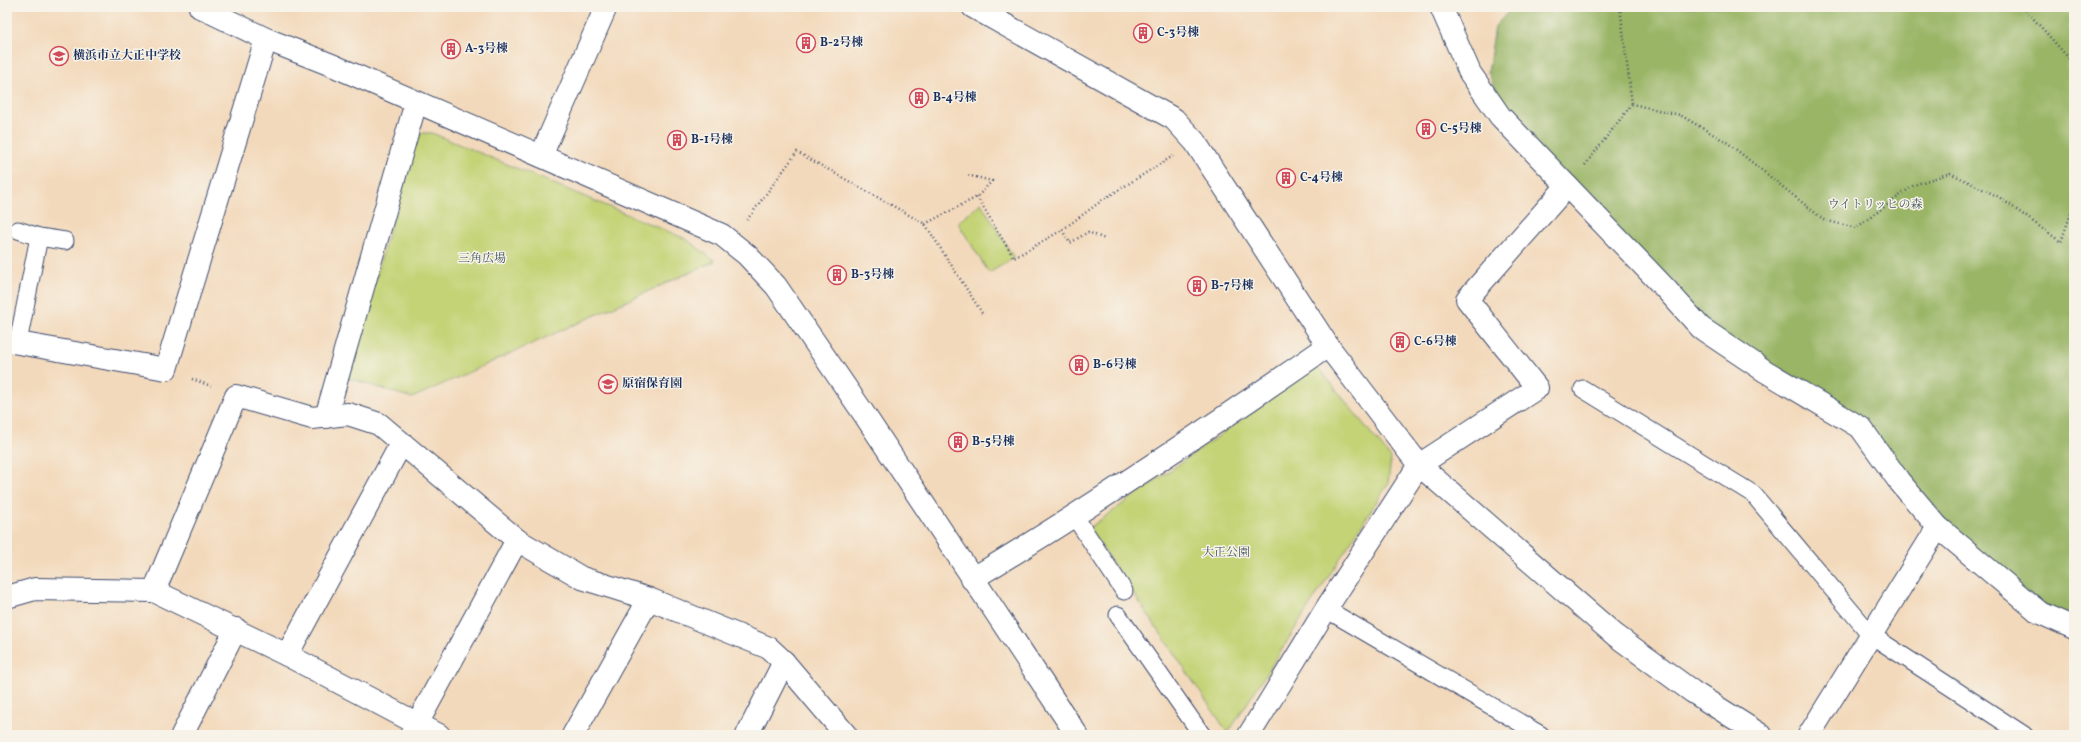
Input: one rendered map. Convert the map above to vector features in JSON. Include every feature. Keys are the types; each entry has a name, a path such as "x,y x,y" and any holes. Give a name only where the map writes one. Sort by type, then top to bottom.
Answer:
{"street":[{"path":"200,7 266,38 722,235 747,255 776,286 862,411 972,579 1077,735"},
{"path":"540,156 606,7"},
{"path":"973,7 1174,119 1195,142 1328,346 1419,465 1615,636 1693,692 1760,735"},
{"path":"1441,7 1470,73 1500,116 1664,287 1701,328 1766,371 1861,428 1899,481 1938,526 2040,613 2074,628"},
{"path":"12,341 166,369 266,38"},
{"path":"326,416 416,102"},
{"path":"1249,735 1326,609 1419,465 1536,388 1467,298 1567,186"},
{"path":"972,579 1075,517 1224,418 1328,346"},
{"path":"154,591 236,396 312,418 348,414 379,424 517,540 582,578 649,599 769,648 784,662 846,735"},
{"path":"287,655 401,444"},
{"path":"1809,735 1938,526"},
{"path":"414,729 517,540"},
{"path":"7,597 35,589 154,591 236,629 287,655 414,729 439,735"},
{"path":"573,735 649,599"},
{"path":"182,735 236,629"},
{"path":"747,735 784,662"}],"lane":[{"path":"18,230 39,237 65,240"},
{"path":"12,341 39,237"},
{"path":"1583,389 1753,494 1871,635 2024,735"},
{"path":"1075,517 1124,591"},
{"path":"1326,609 1541,735"},
{"path":"1118,615 1202,735"}],"path":[{"path":"1567,186 1632,104 1620,7"},
{"path":"2023,7 2074,64"},
{"path":"1632,104 1680,115 1728,143 1824,220 1856,228 1914,185 1950,173 2000,197 2061,242 2074,205"},
{"path":"977,197 1014,258 1062,230 1104,199 1195,142"},
{"path":"731,242 797,152 925,224 982,313"},
{"path":"925,224 977,197 992,181 967,175"},
{"path":"1062,230 1070,243 1088,232 1105,239"},
{"path":"166,369 236,396"}],"green space":[{"name":"ウイトリッヒの森","path":"1513,7 2074,7 2074,628 2002,580 1861,428 1701,328 1505,113 1488,72 1495,26"},
{"name":"三角広場","path":"421,133 432,133 686,239 715,261 412,398 348,378 413,144"},
{"path":"981,203 1014,258 989,273 958,223"},
{"name":"大正公園","path":"1317,366 1391,458 1388,484 1228,733 1089,528"}],"place":[{"name":"C-3号棟","path":"1143,33"},
{"name":"B-2号棟","path":"806,43"},
{"name":"A-3号棟","path":"451,49"},
{"name":"横浜市立大正中学校","path":"59,56"},
{"name":"B-4号棟","path":"919,98"},
{"name":"C-5号棟","path":"1426,129"},
{"name":"B-1号棟","path":"677,140"},
{"name":"C-4号棟","path":"1286,178"},
{"name":"B-3号棟","path":"837,275"},
{"name":"B-7号棟","path":"1197,286"},
{"name":"C-6号棟","path":"1400,342"},
{"name":"B-6号棟","path":"1079,365"},
{"name":"原宿保育園","path":"608,384"},
{"name":"B-5号棟","path":"958,442"}]}
